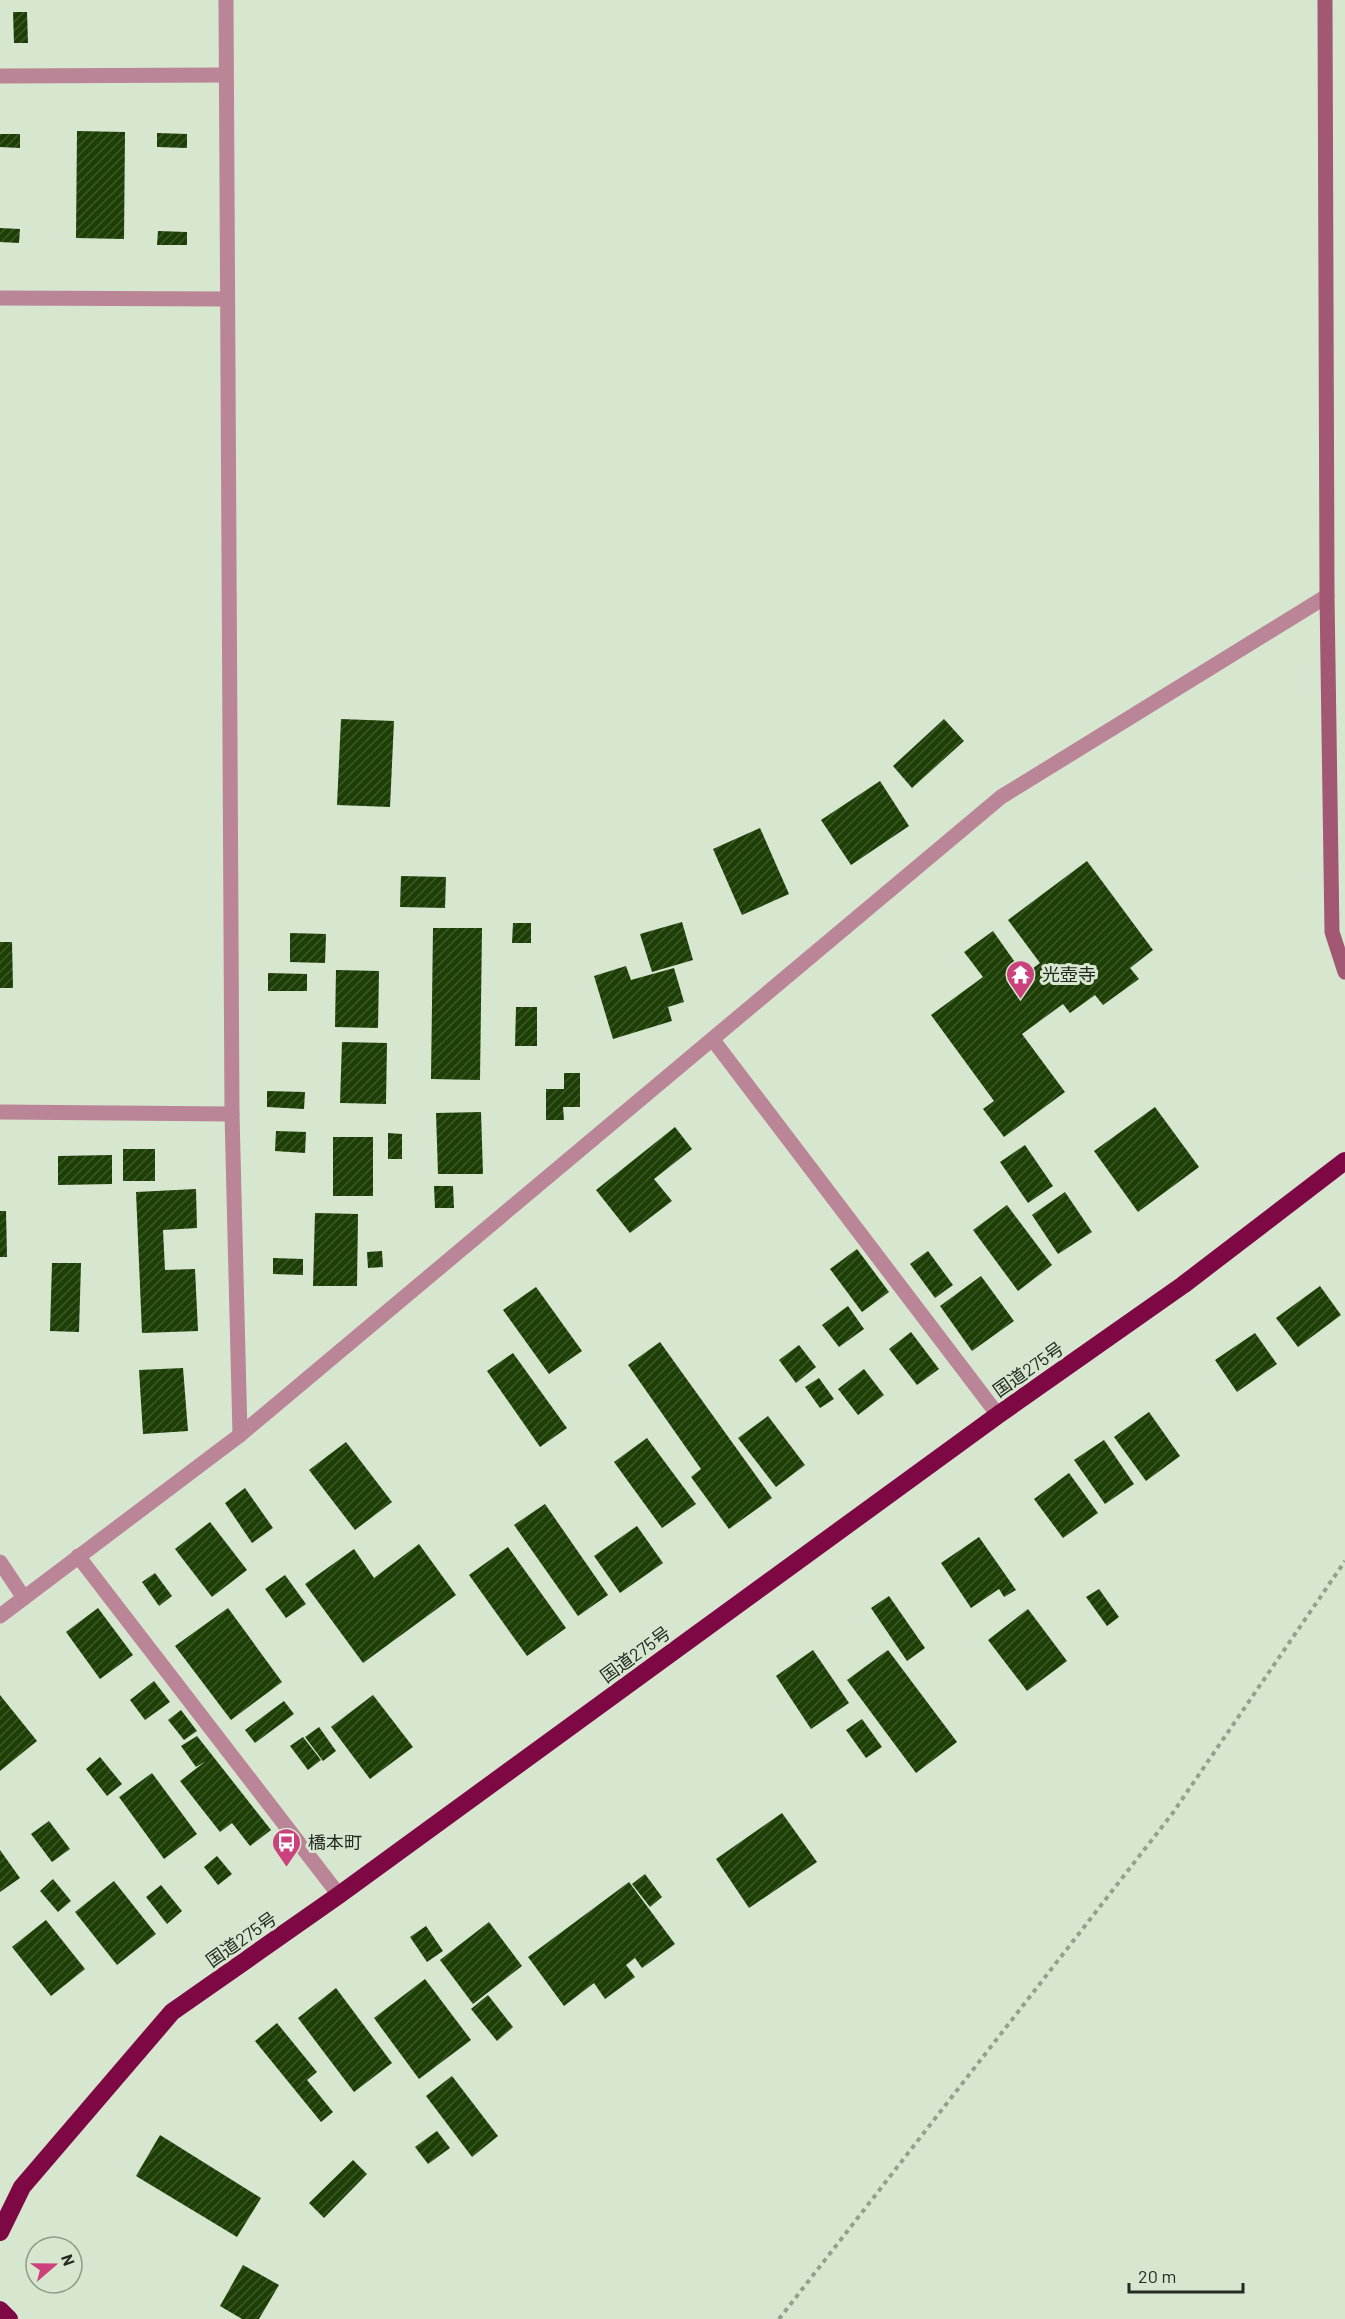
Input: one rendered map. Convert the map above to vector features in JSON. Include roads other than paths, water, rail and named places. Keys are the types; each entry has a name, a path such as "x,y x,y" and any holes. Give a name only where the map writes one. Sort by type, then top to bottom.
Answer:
{"highway":[{"name":"国道275号","path":"0,2232 22,2187 172,2012 339,1895 998,1416 1183,1285 1345,1161"},
{"path":"0,2310 9,2319"}],"street":[{"path":"226,0 232,1114 240,1435"},
{"path":"1325,0 1327,596 1332,932 1345,972"},
{"path":"0,76 225,75"},
{"path":"0,298 226,298"},
{"path":"0,1616 240,1435 1001,797 1327,596"},
{"path":"713,1040 998,1416"},
{"path":"0,1112 232,1114"},
{"path":"78,1556 339,1895"},
{"path":"0,1562 24,1598"}],"place":[{"name":"光壺寺","path":"1021,1000"},
{"name":"橋本町","path":"287,1868"}]}
